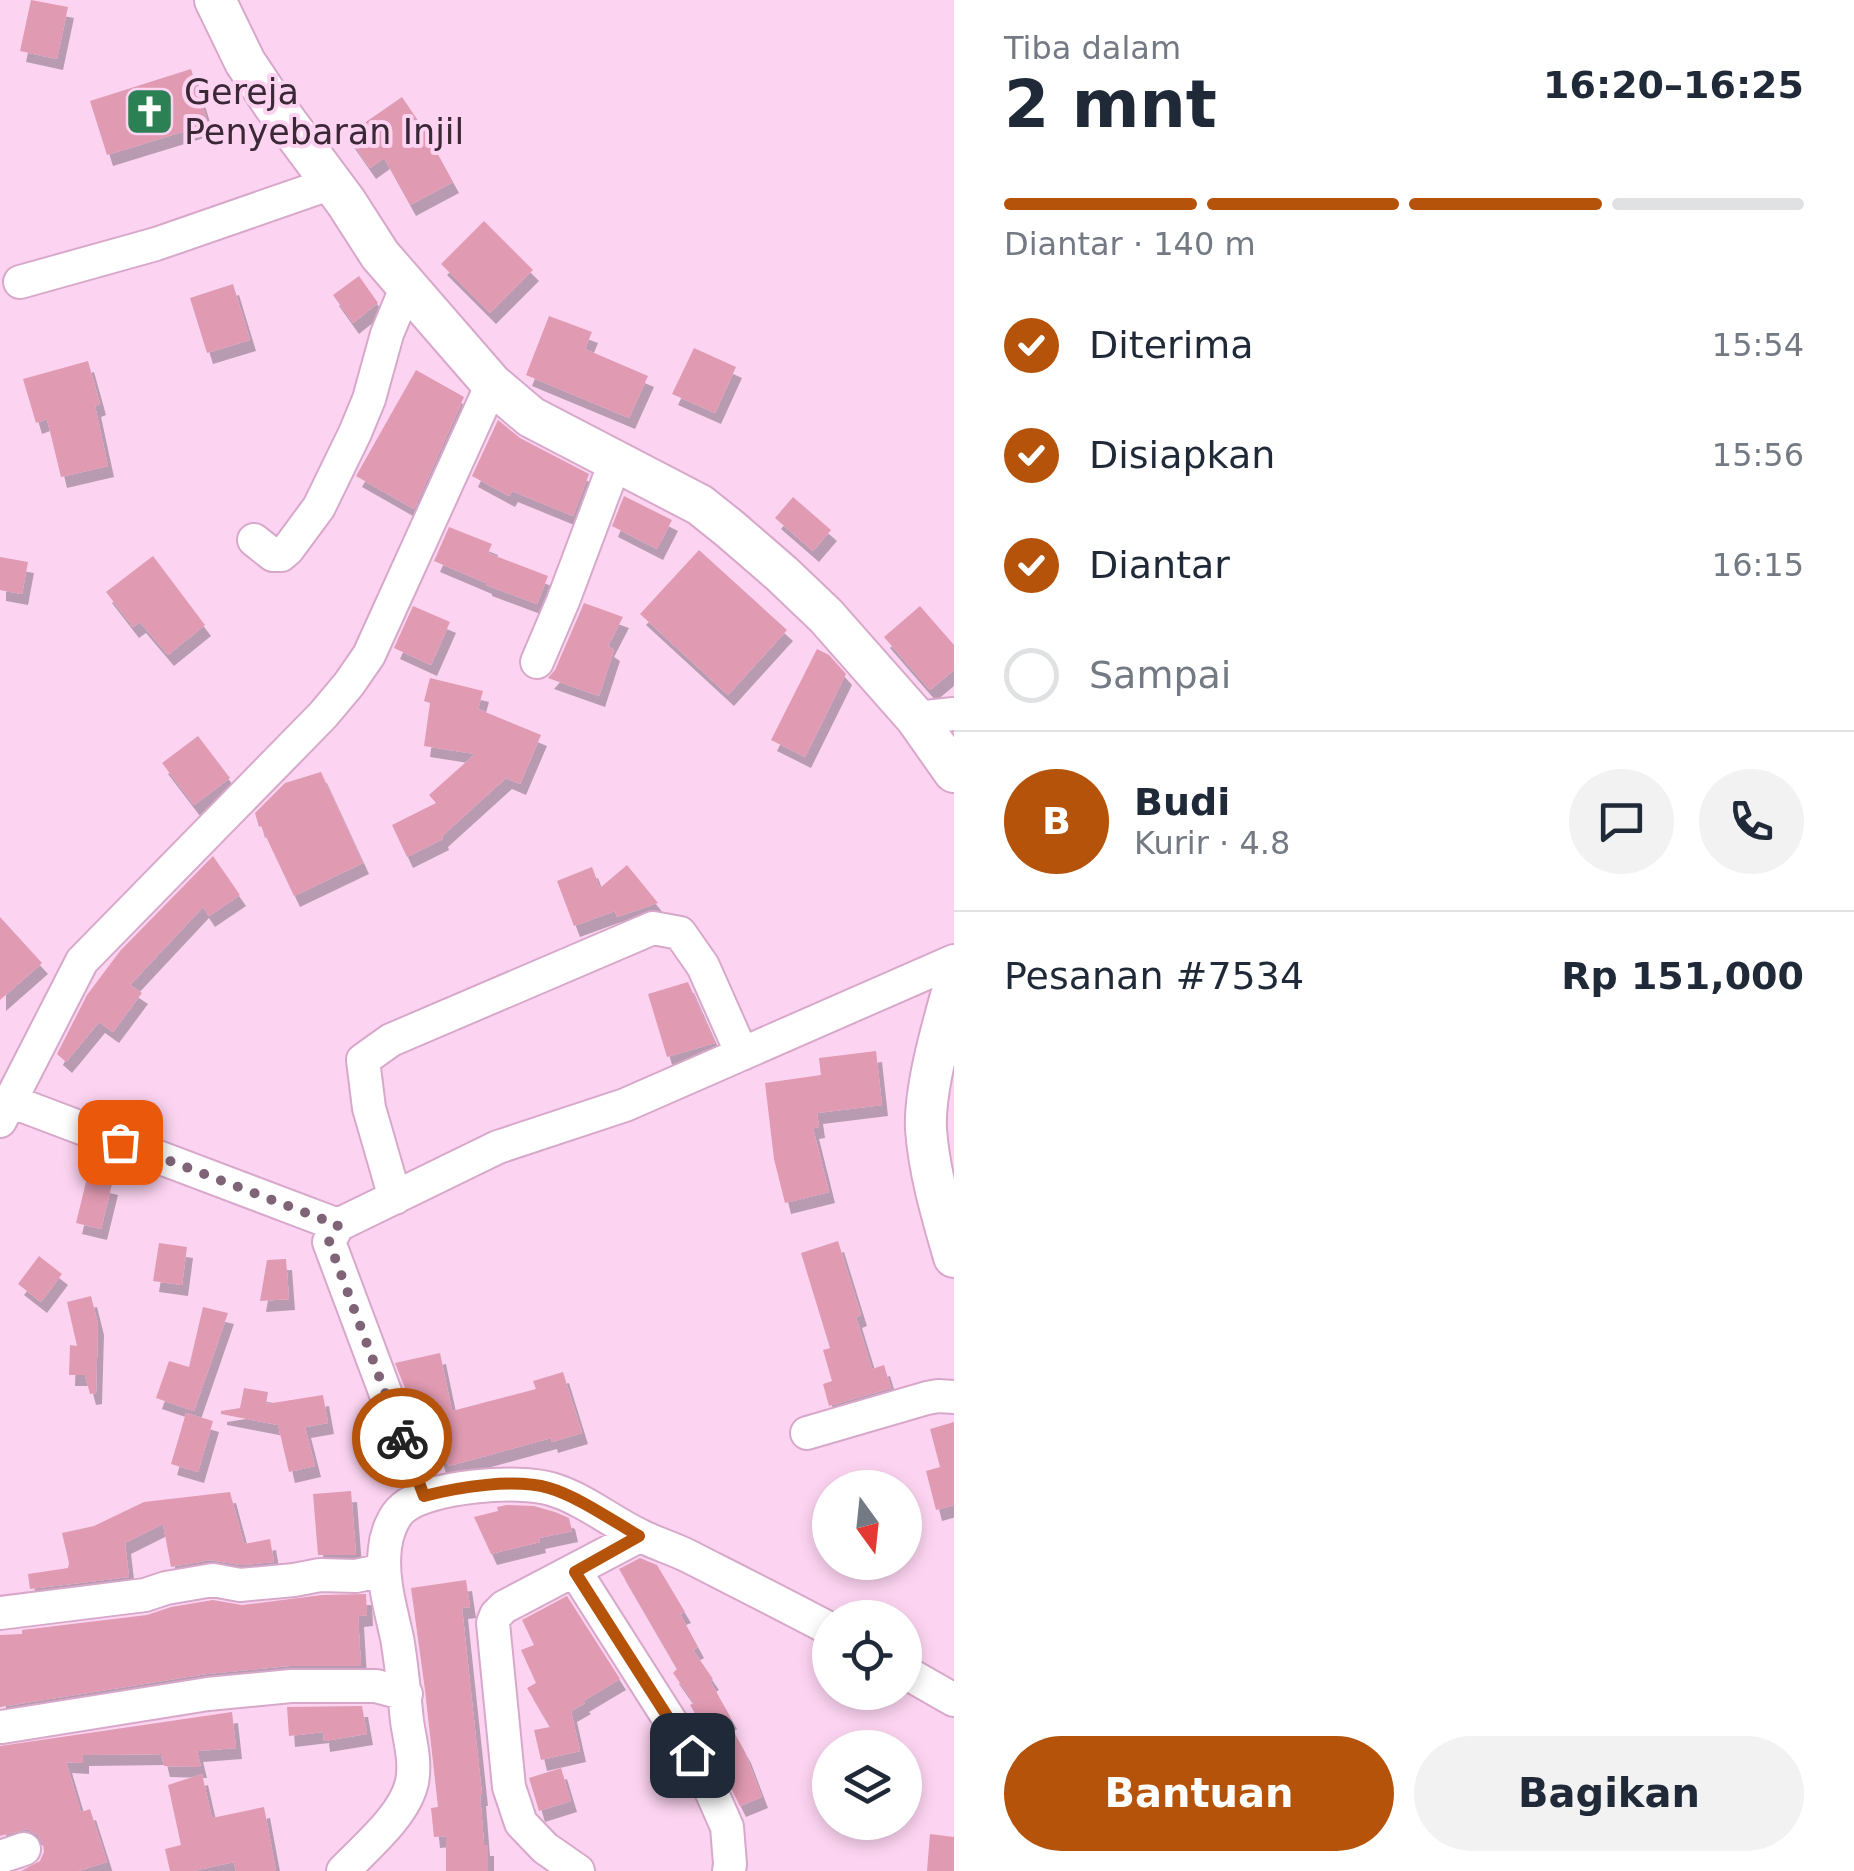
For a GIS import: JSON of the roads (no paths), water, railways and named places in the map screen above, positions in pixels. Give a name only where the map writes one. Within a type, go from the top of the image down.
[{"type":"street","points":[[215,0],[245,62],[380,255],[492,384],[531,417],[700,505],[730,529],[935,716],[954,772]]},
{"type":"street","points":[[20,282],[156,244],[332,184]]},
{"type":"street","points":[[254,540],[273,555],[281,555],[319,508],[369,399],[387,334],[406,288]]},
{"type":"street","points":[[338,1225],[5,1111],[82,960],[350,684],[369,655],[492,384]]},
{"type":"street","points":[[537,662],[616,460]]},
{"type":"street","points":[[395,1198],[369,1108],[363,1060],[391,1040],[653,928],[680,933],[703,966],[742,1054]]},
{"type":"street","points":[[424,1496],[329,1242],[338,1225],[498,1147],[626,1105],[954,962]]},
{"type":"street","points":[[954,985],[928,1094],[926,1125],[930,1163],[954,1256]]},
{"type":"street","points":[[807,1433],[927,1398],[954,1396]]},
{"type":"street","points":[[343,1871],[389,1822],[412,1780],[413,1752],[384,1570],[385,1546],[401,1510],[424,1496],[498,1485],[538,1486],[564,1493],[639,1536],[684,1554],[812,1620]]},
{"type":"street","points":[[578,1871],[545,1848],[521,1823],[509,1787],[493,1623],[504,1607],[639,1536]]},
{"type":"street","points":[[0,1613],[146,1595],[212,1580],[240,1585],[320,1575],[356,1576],[384,1570]]},
{"type":"street","points":[[575,1572],[692,1755],[712,1793],[726,1826],[729,1871]]},
{"type":"street","points":[[922,1682],[954,1700]]},
{"type":"street","points":[[2,1727],[208,1694],[291,1686],[376,1686],[406,1694]]},
{"type":"place","name":"Gereja Penyebaran Injil","points":[[149,112]]}]
